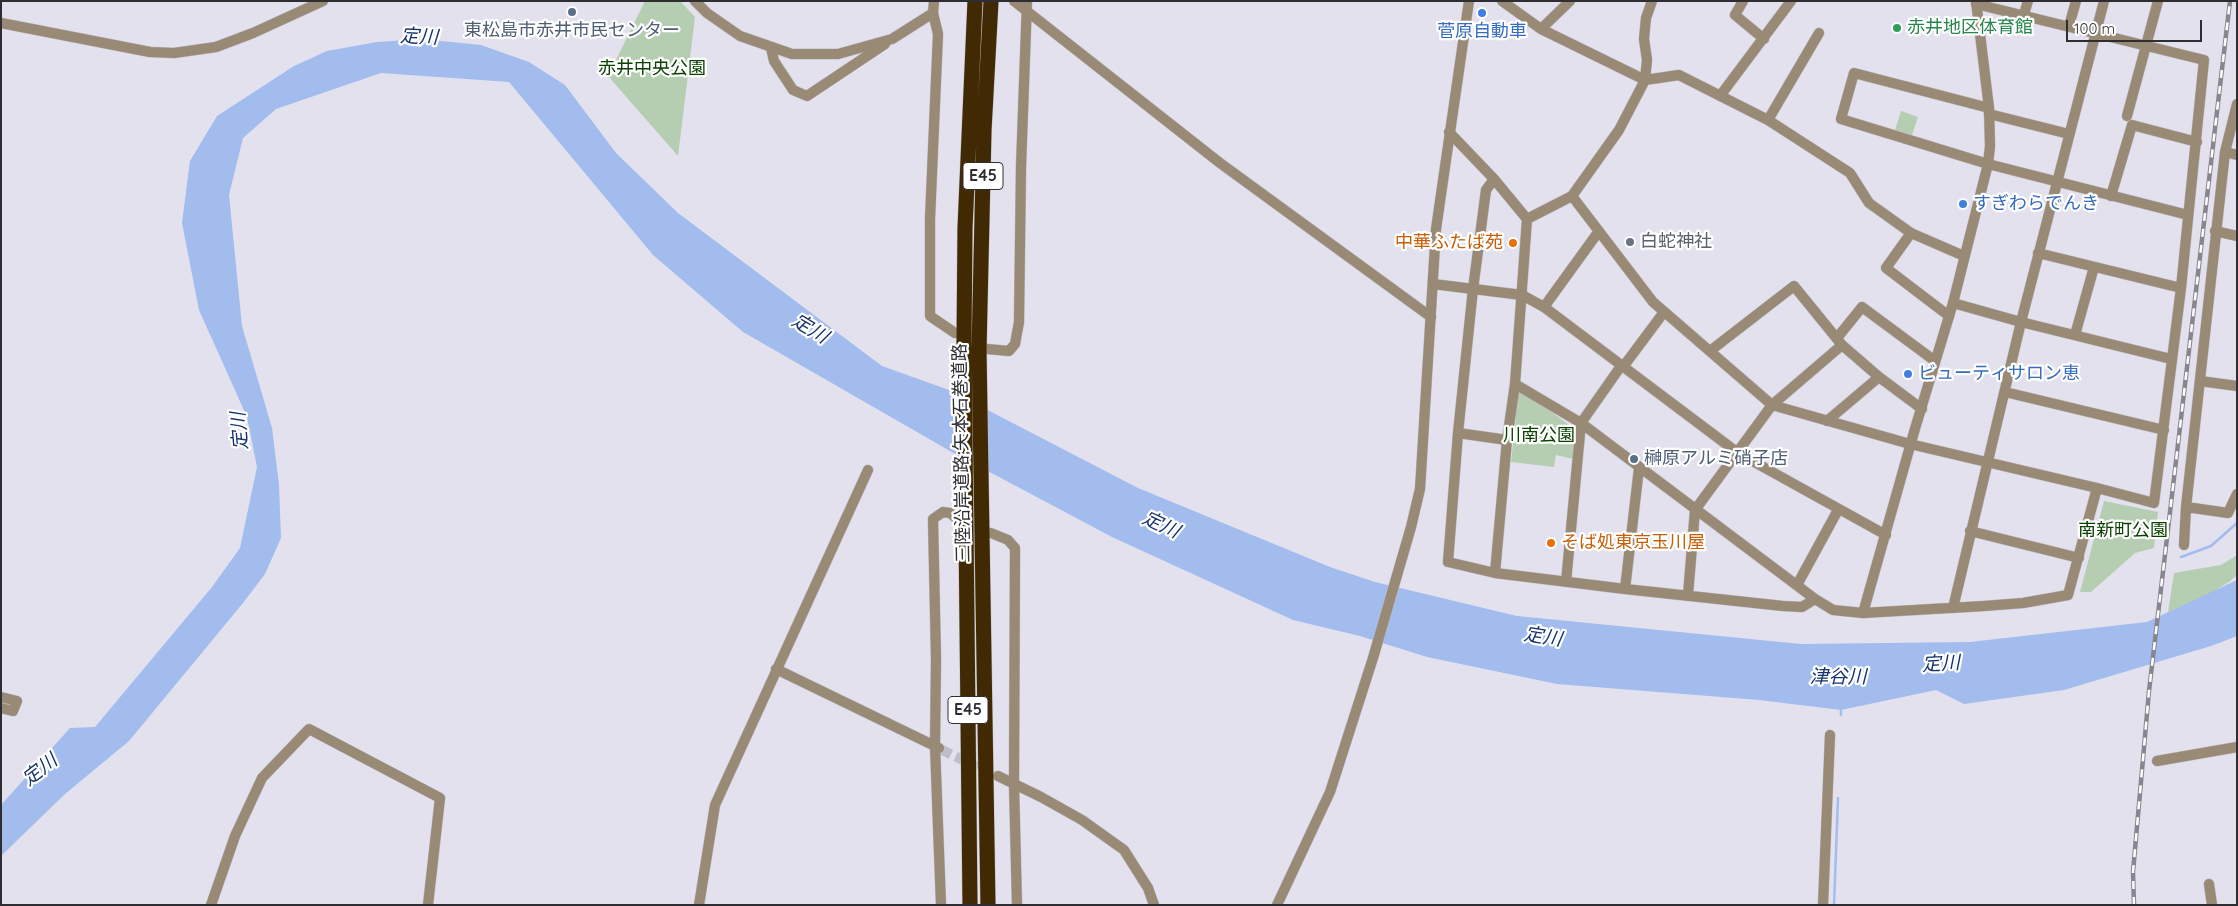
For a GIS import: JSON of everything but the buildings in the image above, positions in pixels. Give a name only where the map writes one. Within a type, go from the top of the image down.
[{"type":"highway","name":"三陸沿岸道路;矢本石巻道路","points":[[970,905],[960,516],[959,338],[966,218],[974,1]]},
{"type":"highway","name":"三陸沿岸道路;矢本石巻道路","points":[[988,905],[983,350],[984,130],[991,1]]},
{"type":"street","points":[[1,23],[150,52],[174,53],[216,47],[253,33],[323,1]]},
{"type":"street","points":[[695,1],[707,13],[740,36],[792,54],[838,54],[892,39]]},
{"type":"street","points":[[934,1],[933,13],[938,34],[930,218],[930,316],[959,338]]},
{"type":"street","points":[[1014,1],[1026,6],[1220,163],[1431,317]]},
{"type":"street","points":[[1277,905],[1330,792],[1373,658],[1411,527],[1420,489],[1436,229],[1469,1]]},
{"type":"street","points":[[1502,1],[1540,29],[1644,80],[1679,76],[1768,120],[1850,173],[1869,203],[1912,233],[1964,256]]},
{"type":"street","points":[[1540,29],[1570,1]]},
{"type":"street","points":[[1527,219],[1572,196],[1619,130],[1644,80],[1648,60],[1644,32],[1646,18],[1652,1]]},
{"type":"street","points":[[1743,1],[1735,16],[1764,39]]},
{"type":"street","points":[[1720,96],[1791,1]]},
{"type":"street","points":[[2024,14],[2028,1]]},
{"type":"street","points":[[2069,26],[2076,1]]},
{"type":"street","points":[[1953,608],[2038,253],[2104,1]]},
{"type":"street","points":[[2126,116],[2158,1]]},
{"type":"street","points":[[1572,196],[1653,302],[1772,405],[1910,444],[1987,461],[2154,503],[2181,288],[2204,60],[1976,2],[1989,111],[1990,146],[1988,164],[1949,316],[1910,444],[1863,613]]},
{"type":"street","points":[[983,350],[1009,351],[1015,344],[1020,322],[1026,6]]},
{"type":"street","points":[[771,48],[774,61],[793,90],[807,96],[933,13]]},
{"type":"street","points":[[1768,120],[1819,33]]},
{"type":"street","points":[[2069,134],[1854,72],[1841,119],[1988,164],[2188,215]]},
{"type":"street","points":[[2184,546],[2186,507],[2215,232],[2225,152],[2234,124],[2237,104]]},
{"type":"street","points":[[2111,196],[2132,125],[2197,142]]},
{"type":"street","points":[[1449,132],[1494,179],[1527,219],[1515,384],[1507,440],[1495,573]]},
{"type":"street","points":[[2225,152],[2237,155]]},
{"type":"street","points":[[1494,179],[1486,190],[1473,289],[1458,433],[1448,562],[1495,573],[1802,608],[1815,599]]},
{"type":"street","points":[[1544,307],[1599,231]]},
{"type":"street","points":[[2215,232],[2237,236]]},
{"type":"street","points":[[1912,233],[1886,268],[1949,316]]},
{"type":"street","points":[[2038,253],[2181,288]]},
{"type":"street","points":[[2075,335],[2094,267]]},
{"type":"street","points":[[1433,284],[1522,295],[1544,307],[1738,453],[1886,535]]},
{"type":"street","points":[[1710,351],[1794,286],[1840,342],[1879,377],[1922,409]]},
{"type":"street","points":[[1952,303],[2171,359]]},
{"type":"street","points":[[1688,595],[1695,510],[1772,405],[1840,342],[1862,307],[1935,361]]},
{"type":"street","points":[[1566,582],[1581,423],[1664,312]]},
{"type":"street","points":[[1826,421],[1879,377]]},
{"type":"street","points":[[2200,381],[2237,386]]},
{"type":"street","points":[[1515,384],[1581,423],[1695,510],[1815,599],[1833,610],[1863,613],[1953,608],[2023,603],[2068,595],[2097,488]]},
{"type":"street","points":[[2005,392],[2164,430]]},
{"type":"street","points":[[1458,433],[1507,440]]},
{"type":"street","points":[[1625,589],[1639,468]]},
{"type":"street","points":[[700,905],[715,805],[868,470]]},
{"type":"street","points":[[2186,507],[2228,513],[2237,494]]},
{"type":"street","points":[[1797,585],[1838,510]]},
{"type":"street","points":[[941,905],[934,518],[943,512],[960,516]]},
{"type":"street","points":[[986,528],[1008,540],[1015,548],[1014,784],[1017,905]]},
{"type":"street","points":[[1970,531],[2079,558]]},
{"type":"street","points":[[776,669],[938,748]]},
{"type":"street","points":[[1,697],[17,700],[12,711],[1,708]]},
{"type":"street","points":[[211,905],[235,836],[262,778],[309,729],[440,798],[428,905]]},
{"type":"street","points":[[1824,905],[1830,735]]},
{"type":"street","points":[[2157,761],[2237,747]]},
{"type":"street","points":[[998,776],[1082,820],[1124,850],[1148,888],[1154,905]]},
{"type":"street","points":[[2209,884],[2212,905]]},
{"type":"green space","name":"赤井中央公園","points":[[645,1],[680,1],[695,17],[678,156],[608,76]]},
{"type":"green space","points":[[1901,111],[1918,117],[1912,135],[1895,130]]},
{"type":"green space","name":"川南公園","points":[[1519,388],[1576,430],[1573,459],[1556,455],[1554,467],[1511,462]]},
{"type":"green space","name":"南新町公園","points":[[2104,501],[2158,512],[2154,548],[2135,553],[2091,592],[2080,592]]},
{"type":"green space","points":[[2237,555],[2237,575],[2229,582],[2207,595],[2168,612],[2174,573],[2221,565]]},
{"type":"water","points":[[421,39],[481,45],[529,62],[565,85],[616,153],[678,213],[882,366],[949,390],[1138,488],[1330,567],[1375,582],[1517,616],[1801,644],[1970,642],[2147,622],[2237,580],[2237,636],[2211,646],[2064,690],[1964,704],[1936,690],[1841,710],[1759,700],[1557,684],[1427,657],[1360,636],[1293,620],[1112,537],[950,451],[743,332],[653,255],[509,82],[381,73],[276,109],[243,138],[229,195],[242,326],[272,428],[279,485],[281,538],[265,574],[129,741],[65,794],[1,856],[1,805],[70,728],[95,727],[212,587],[240,548],[257,467],[247,417],[199,310],[182,223],[190,161],[217,116],[294,66],[327,51],[377,42]]},
{"type":"waterway","points":[[2181,557],[2211,546],[2237,523]]},
{"type":"waterway","points":[[1841,710],[1841,715]]},
{"type":"waterway","points":[[1834,905],[1838,798]]},
{"type":"tunnel","points":[[942,750],[990,773]]},
{"type":"railway","points":[[2134,905],[2133,872],[2149,691],[2230,1]]},
{"type":"place","name":"東松島市赤井市民センター","points":[[572,12]]},
{"type":"place","name":"菅原自動車","points":[[1482,13]]},
{"type":"place","name":"赤井地区体育館","points":[[1897,28]]},
{"type":"place","name":"すぎわらでんき","points":[[1963,204]]},
{"type":"place","name":"白蛇神社","points":[[1630,242]]},
{"type":"place","name":"中華ふたば苑","points":[[1513,243]]},
{"type":"place","name":"ビューティサロン恵","points":[[1908,374]]},
{"type":"place","name":"榊原アルミ硝子店","points":[[1634,459]]},
{"type":"place","name":"そば処東京玉川屋","points":[[1551,543]]},
{"type":"water label","name":"定川","points":[[419,37]]},
{"type":"water label","name":"定川","points":[[810,329]]},
{"type":"water label","name":"定川","points":[[240,431]]},
{"type":"water label","name":"定川","points":[[1161,525]]},
{"type":"water label","name":"定川","points":[[1543,637]]},
{"type":"water label","name":"定川","points":[[1941,664]]},
{"type":"water label","name":"津谷川","points":[[1838,677]]},
{"type":"water label","name":"定川","points":[[40,770]]}]
